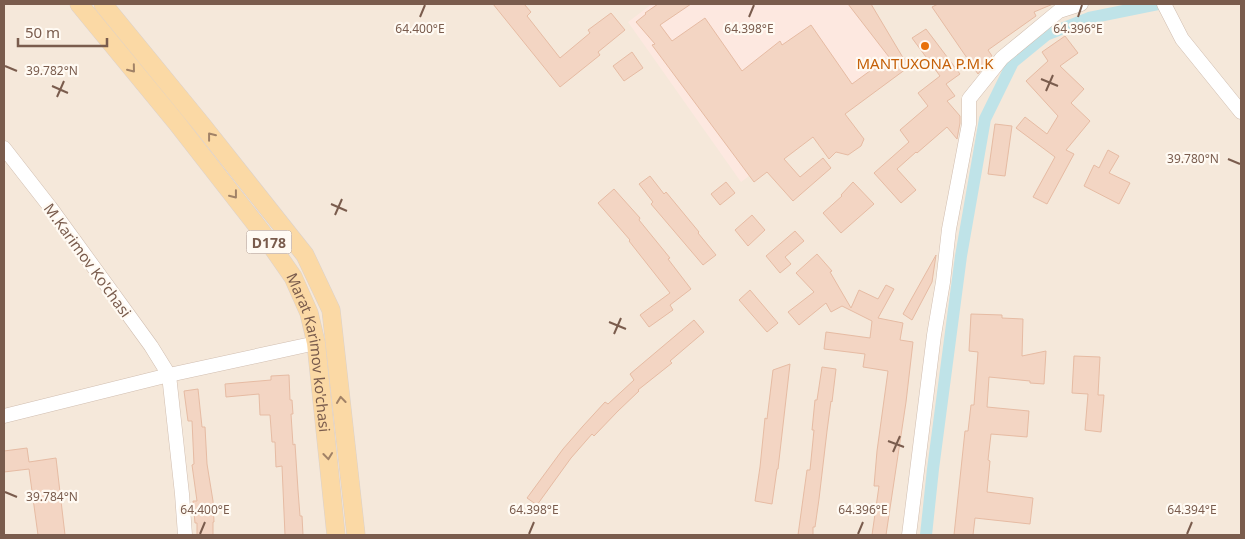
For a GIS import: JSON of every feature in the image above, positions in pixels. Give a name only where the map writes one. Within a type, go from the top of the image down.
[{"type":"main road","name":"Marat Karimov ko'chasi","points":[[79,4],[262,231],[293,278],[309,313],[316,343],[336,535]]},
{"type":"main road","name":"Marat Karimov ko'chasi","points":[[103,4],[305,255],[331,310],[356,535]]},
{"type":"street","points":[[909,535],[949,229],[969,124],[969,99],[1002,58],[1059,11],[1081,4]]},
{"type":"street","points":[[1164,4],[1182,39],[1241,112]]},
{"type":"street","name":"M.Karimov Ko'chasi","points":[[4,148],[50,207],[151,346],[169,375],[182,494],[184,535]]},
{"type":"street","points":[[4,416],[169,375],[316,343]]},
{"type":"shaded area","points":[[4,4],[1241,4],[1241,535],[4,535]]},
{"type":"shaded area","points":[[652,4],[861,4],[861,10],[899,65],[741,182],[628,22]]},
{"type":"building","points":[[493,4],[524,4],[531,12],[527,16],[560,58],[590,33],[588,30],[611,13],[625,30],[598,52],[600,55],[560,87]]},
{"type":"building","points":[[658,4],[691,4],[660,25],[672,41],[705,18],[742,71],[780,41],[782,45],[811,25],[852,84],[889,57],[848,4],[871,4],[910,66],[845,114],[864,139],[861,146],[848,155],[836,152],[829,159],[813,137],[784,159],[800,177],[823,158],[831,168],[793,201],[767,172],[754,182],[652,45],[655,44],[636,22]]},
{"type":"building","points":[[938,4],[1053,4],[1034,12],[1036,16],[988,50],[992,56],[978,74],[932,7]]},
{"type":"building","points":[[926,29],[960,74],[946,84],[955,96],[947,101],[960,116],[960,123],[957,139],[947,127],[897,169],[916,190],[901,203],[874,173],[909,142],[900,130],[928,106],[918,93],[940,76],[912,38]]},
{"type":"building","points":[[1065,36],[1078,53],[1060,66],[1084,89],[1071,103],[1090,121],[1066,150],[1074,154],[1047,204],[1033,197],[1055,157],[1016,128],[1025,117],[1047,134],[1058,116],[1026,81],[1048,61],[1042,52]]},
{"type":"building","points":[[632,52],[643,68],[624,81],[613,66]]},
{"type":"building","points":[[995,124],[1012,126],[1005,176],[988,174]]},
{"type":"building","points":[[1108,150],[1119,156],[1109,173],[1130,183],[1119,204],[1084,186],[1094,165],[1099,168]]},
{"type":"building","points":[[650,176],[664,194],[666,192],[716,255],[703,265],[651,204],[653,202],[639,184]]},
{"type":"building","points":[[726,182],[735,193],[720,205],[711,194]]},
{"type":"building","points":[[853,182],[874,204],[841,233],[823,213],[842,196]]},
{"type":"building","points":[[614,189],[640,218],[639,220],[670,258],[668,259],[691,289],[670,305],[673,310],[649,327],[640,315],[670,293],[630,240],[598,203]]},
{"type":"building","points":[[752,215],[765,230],[748,246],[735,230]]},
{"type":"building","points":[[795,231],[804,241],[785,257],[791,264],[780,273],[766,256]]},
{"type":"building","points":[[817,254],[832,271],[830,272],[851,308],[859,290],[878,299],[886,285],[894,289],[878,318],[903,323],[900,340],[913,342],[886,535],[872,535],[879,486],[874,486],[877,451],[888,371],[863,367],[865,354],[824,349],[826,332],[870,338],[872,321],[842,306],[831,312],[826,303],[799,325],[788,312],[814,292],[796,273]]},
{"type":"building","points":[[936,255],[932,282],[912,320],[903,314]]},
{"type":"building","points":[[750,290],[778,323],[767,332],[739,300]]},
{"type":"building","points":[[971,314],[1002,315],[1002,318],[1023,319],[1022,356],[1046,351],[1044,384],[989,377],[987,407],[1029,411],[1027,437],[991,434],[987,492],[1033,498],[1030,524],[975,518],[973,535],[954,535],[965,431],[968,431],[971,405],[974,405],[978,352],[969,351]]},
{"type":"building","points":[[694,320],[704,332],[670,361],[672,363],[638,390],[594,436],[592,434],[571,458],[537,505],[527,498],[563,449],[583,426],[605,402],[608,404],[634,380],[630,374]]},
{"type":"building","points":[[1074,356],[1100,357],[1098,395],[1104,395],[1101,432],[1085,430],[1088,394],[1072,393]]},
{"type":"building","points":[[790,364],[772,504],[755,501],[773,370]]},
{"type":"building","points":[[822,367],[836,369],[815,527],[813,527],[813,535],[798,535],[807,470],[810,470],[815,400],[817,400]]},
{"type":"building","points":[[289,375],[290,400],[292,400],[293,414],[291,414],[293,445],[295,444],[303,535],[285,535],[282,466],[276,467],[275,442],[272,442],[270,415],[260,415],[259,394],[226,397],[225,384],[271,380],[271,376]]},
{"type":"building","points":[[198,389],[202,427],[205,427],[207,464],[213,501],[213,535],[197,535],[197,523],[195,523],[193,501],[197,501],[192,465],[194,464],[192,421],[188,421],[184,391]]},
{"type":"building","points":[[27,448],[29,462],[56,458],[65,535],[38,535],[29,469],[4,472],[4,451]]},
{"type":"waterway","points":[[926,535],[961,256],[985,119],[1013,62],[1046,35],[1089,18],[1158,4]]},
{"type":"place","name":"MANTUXONA P.M.K","points":[[925,46]]}]
